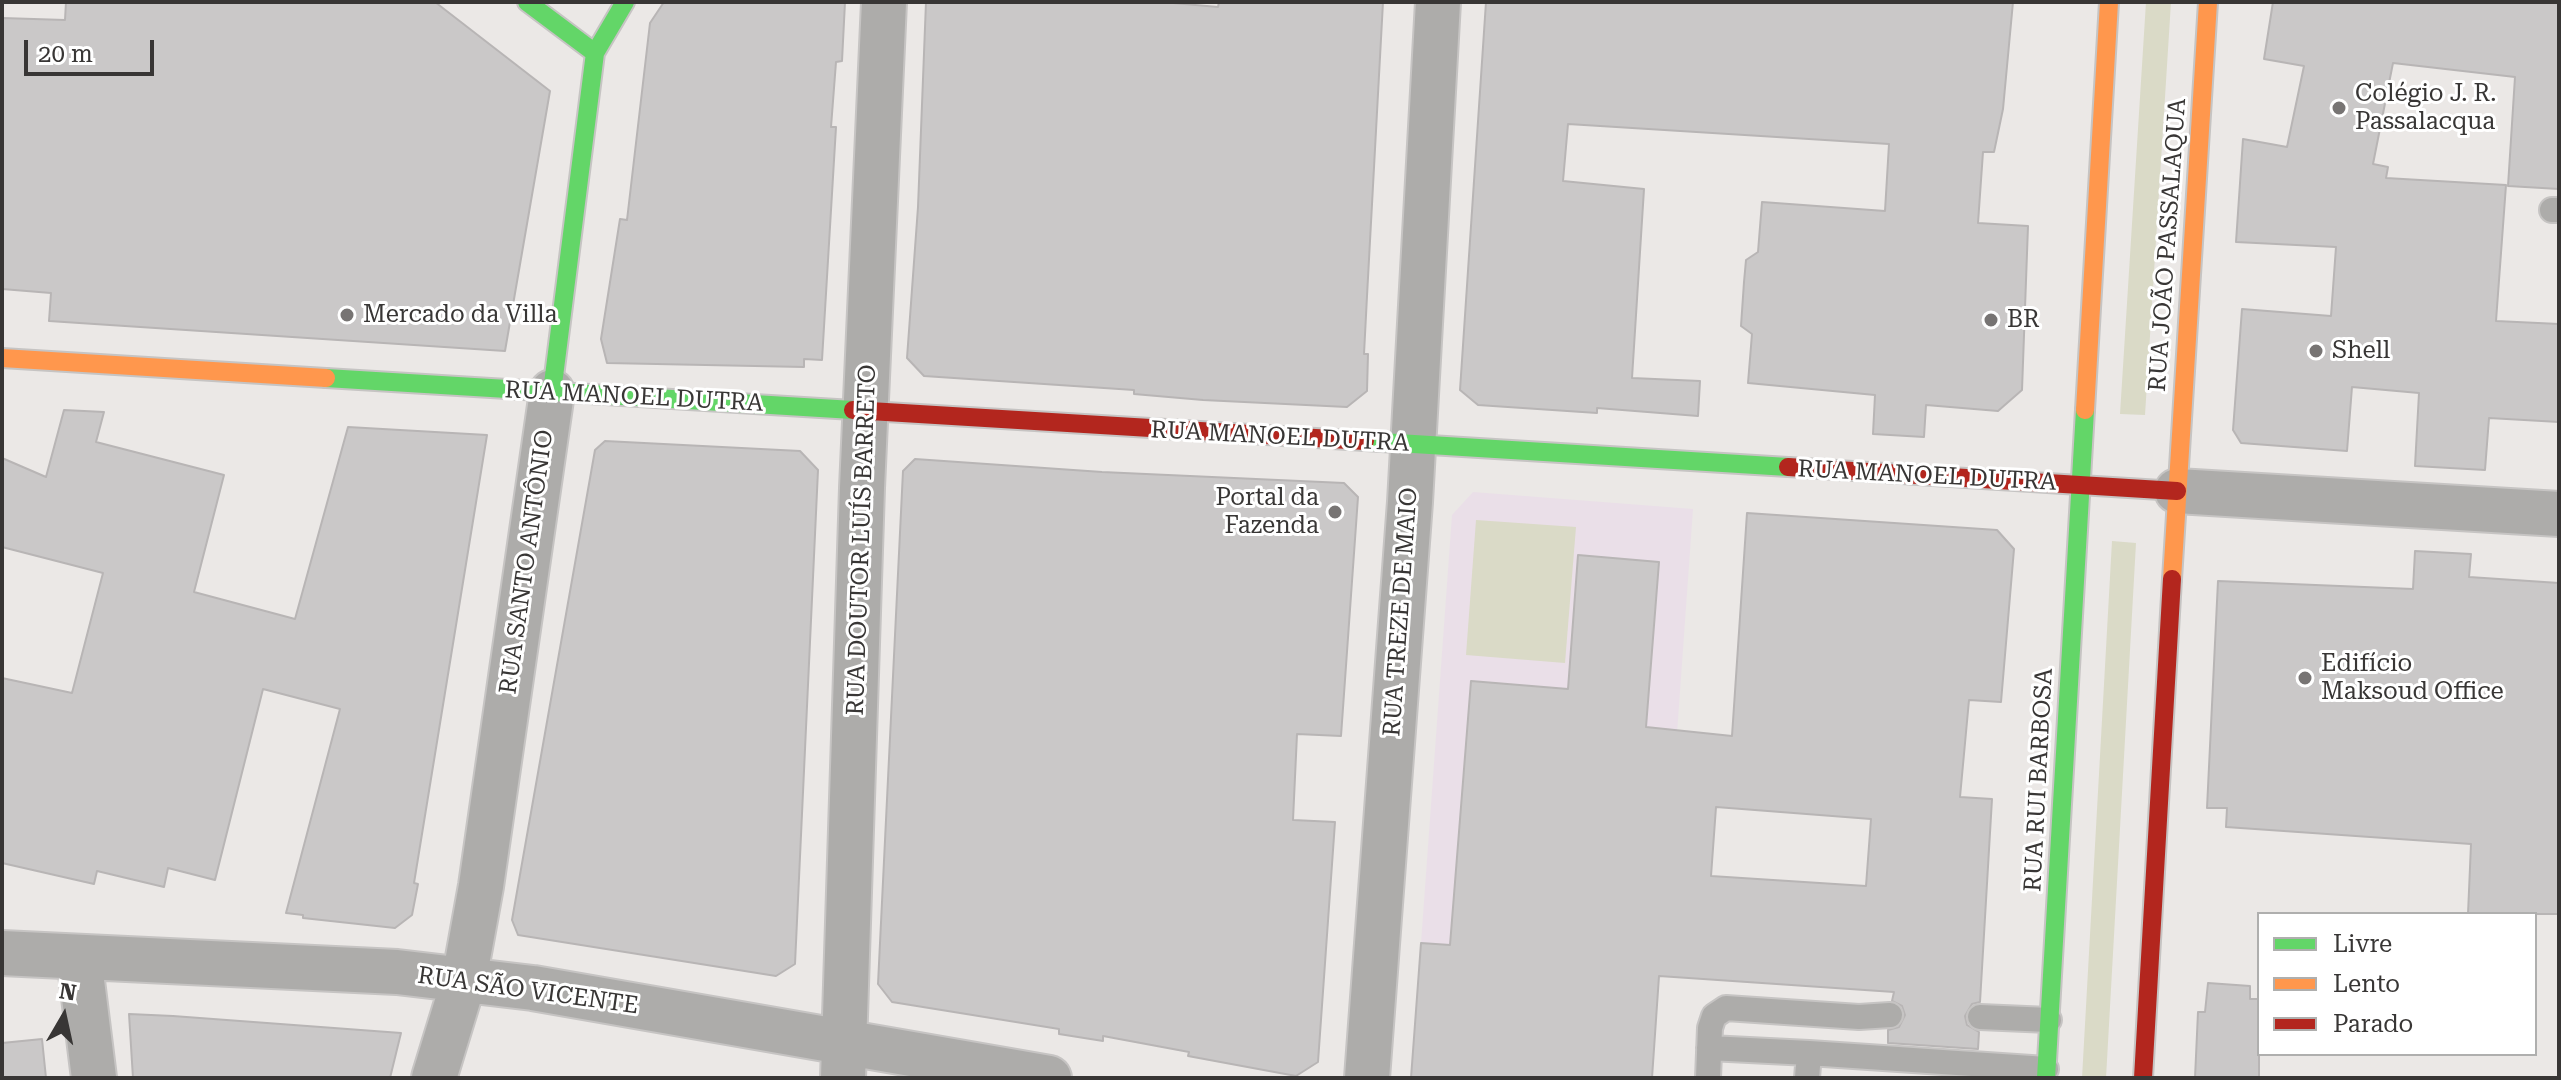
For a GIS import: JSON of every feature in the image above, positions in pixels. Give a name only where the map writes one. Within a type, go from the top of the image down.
[{"type":"street","points":[[527,2],[595,53]]},
{"type":"street","name":"RUA SANTO ANTÔNIO","points":[[434,1078],[464,980],[481,886],[552,392],[595,53],[625,2]]},
{"type":"street","name":"RUA DOUTOR LUÍS BARRETO","points":[[844,1060],[866,412],[884,2]]},
{"type":"street","name":"RUA TREZE DE MAIO","points":[[1367,1078],[1413,444],[1438,2]]},
{"type":"street","points":[[2080,485],[2109,2]]},
{"type":"street","name":"RUA JOÃO PASSALAQUA","points":[[2177,491],[2208,2]]},
{"type":"street","name":"RUA MANOEL DUTRA","points":[[2,358],[2559,514]]},
{"type":"street","name":"RUA RUI BARBOSA","points":[[2046,1074],[2080,485]]},
{"type":"street","points":[[2143,1078],[2177,491]]},
{"type":"street","name":"RUA SÃO VICENTE","points":[[2,953],[397,972],[533,988],[844,1060],[1049,1078]]},
{"type":"street","points":[[79,957],[94,1078]]},
{"type":"lane","points":[[1708,1078],[1710,1028],[1714,1016],[1726,1008],[1859,1017],[1890,1015]]},
{"type":"lane","points":[[1980,1017],[2049,1020]]},
{"type":"lane","points":[[1709,1048],[1809,1053],[2046,1074]]},
{"type":"lane","points":[[1807,1078],[1809,1053]]},
{"type":"shaded area","points":[[1473,492],[1693,509],[1661,958],[1421,943],[1452,515]]},
{"type":"green space","points":[[2146,2],[2171,2],[2145,415],[2120,414]]},
{"type":"green space","points":[[1476,520],[1576,527],[1565,663],[1466,655]]},
{"type":"green space","points":[[2112,541],[2136,543],[2106,1078],[2082,1078]]},
{"type":"building","points":[[66,2],[435,2],[550,91],[505,351],[49,321],[51,293],[2,289],[2,18],[65,20]]},
{"type":"building","points":[[664,2],[845,2],[842,61],[836,62],[831,127],[836,127],[822,360],[804,359],[804,367],[607,363],[601,339],[620,219],[627,220],[650,23]]},
{"type":"building","points":[[926,2],[1162,2],[1218,7],[1219,2],[1383,2],[1364,354],[1368,354],[1367,391],[1347,407],[1203,400],[1134,394],[1134,390],[924,376],[907,358],[918,207]]},
{"type":"building","points":[[1486,2],[2013,2],[2003,109],[1994,152],[1983,152],[1978,223],[2028,226],[2022,390],[1998,411],[1926,405],[1924,437],[1873,434],[1875,395],[1748,383],[1752,334],[1741,326],[1744,282],[1746,260],[1758,252],[1762,202],[1885,211],[1889,144],[1568,124],[1563,181],[1644,189],[1632,378],[1700,381],[1698,416],[1597,408],[1597,413],[1478,405],[1460,390]]},
{"type":"building","points":[[2273,2],[2559,2],[2559,189],[2508,186],[2515,77],[2393,63],[2373,164],[2388,167],[2386,178],[2506,185],[2496,321],[2559,324],[2559,422],[2489,418],[2485,470],[2415,466],[2419,393],[2352,387],[2347,451],[2241,443],[2233,430],[2242,309],[2331,316],[2336,247],[2236,242],[2243,139],[2287,147],[2304,66],[2264,59]]},
{"type":"building","points":[[64,410],[104,412],[96,442],[224,475],[194,592],[295,619],[348,427],[487,435],[414,883],[418,884],[412,915],[395,928],[303,918],[303,915],[286,913],[340,709],[263,689],[215,880],[168,868],[164,887],[97,871],[94,884],[2,863],[2,678],[72,693],[103,573],[2,547],[2,458],[46,477]]},
{"type":"building","points":[[605,441],[800,451],[818,470],[795,964],[776,976],[518,935],[512,920],[595,450]]},
{"type":"building","points":[[915,459],[1102,472],[1344,483],[1358,497],[1341,736],[1297,734],[1293,820],[1335,822],[1318,1062],[1296,1076],[1103,1036],[1103,1041],[1059,1034],[1059,1029],[892,1002],[878,984],[903,471]]},
{"type":"building","points":[[1747,513],[1997,530],[2014,549],[2001,702],[1969,700],[1960,797],[1992,799],[1980,1002],[1972,1004],[1965,1016],[1967,1025],[1979,1032],[1978,1049],[1888,1043],[1888,1030],[1899,1027],[1905,1015],[1902,1006],[1892,1001],[1894,992],[1659,976],[1652,1078],[1411,1078],[1421,943],[1450,945],[1471,681],[1568,689],[1578,555],[1659,562],[1646,727],[1732,736]],"holes":[[[1716,807],[1871,819],[1866,886],[1711,876]]]},
{"type":"building","points":[[2415,551],[2471,554],[2469,577],[2559,583],[2559,914],[2468,912],[2471,844],[2226,827],[2227,808],[2207,808],[2218,581],[2413,589]]},
{"type":"building","points":[[2208,983],[2250,986],[2250,999],[2257,999],[2259,1078],[2195,1078],[2198,1012],[2205,1012]]},
{"type":"building","points":[[129,1014],[401,1033],[390,1078],[133,1078]]},
{"type":"building","points":[[42,1039],[46,1078],[2,1078],[2,1043]]},
{"type":"traffic: fast","points":[[527,2],[595,53]]},
{"type":"traffic: fast","points":[[552,392],[595,53],[625,2]]},
{"type":"traffic: fast","points":[[326,378],[853,410]]},
{"type":"traffic: fast","points":[[2046,1078],[2085,410]]},
{"type":"traffic: fast","points":[[1365,441],[1788,467]]},
{"type":"traffic: slow","points":[[2085,410],[2109,2]]},
{"type":"traffic: slow","points":[[2172,579],[2208,2]]},
{"type":"traffic: slow","points":[[2,358],[326,378]]},
{"type":"traffic: jam","points":[[853,410],[1365,441]]},
{"type":"traffic: jam","points":[[1788,467],[2177,491]]},
{"type":"traffic: jam","points":[[2143,1078],[2172,579]]},
{"type":"place","name":"Colégio J. R. Passalacqua","points":[[2339,108]]},
{"type":"place","name":"Mercado da Villa","points":[[347,315]]},
{"type":"place","name":"BR","points":[[1991,320]]},
{"type":"place","name":"Shell","points":[[2316,351]]},
{"type":"place","name":"Portal da Fazenda","points":[[1335,512]]},
{"type":"place","name":"Edifício Maksoud Office","points":[[2305,678]]}]
